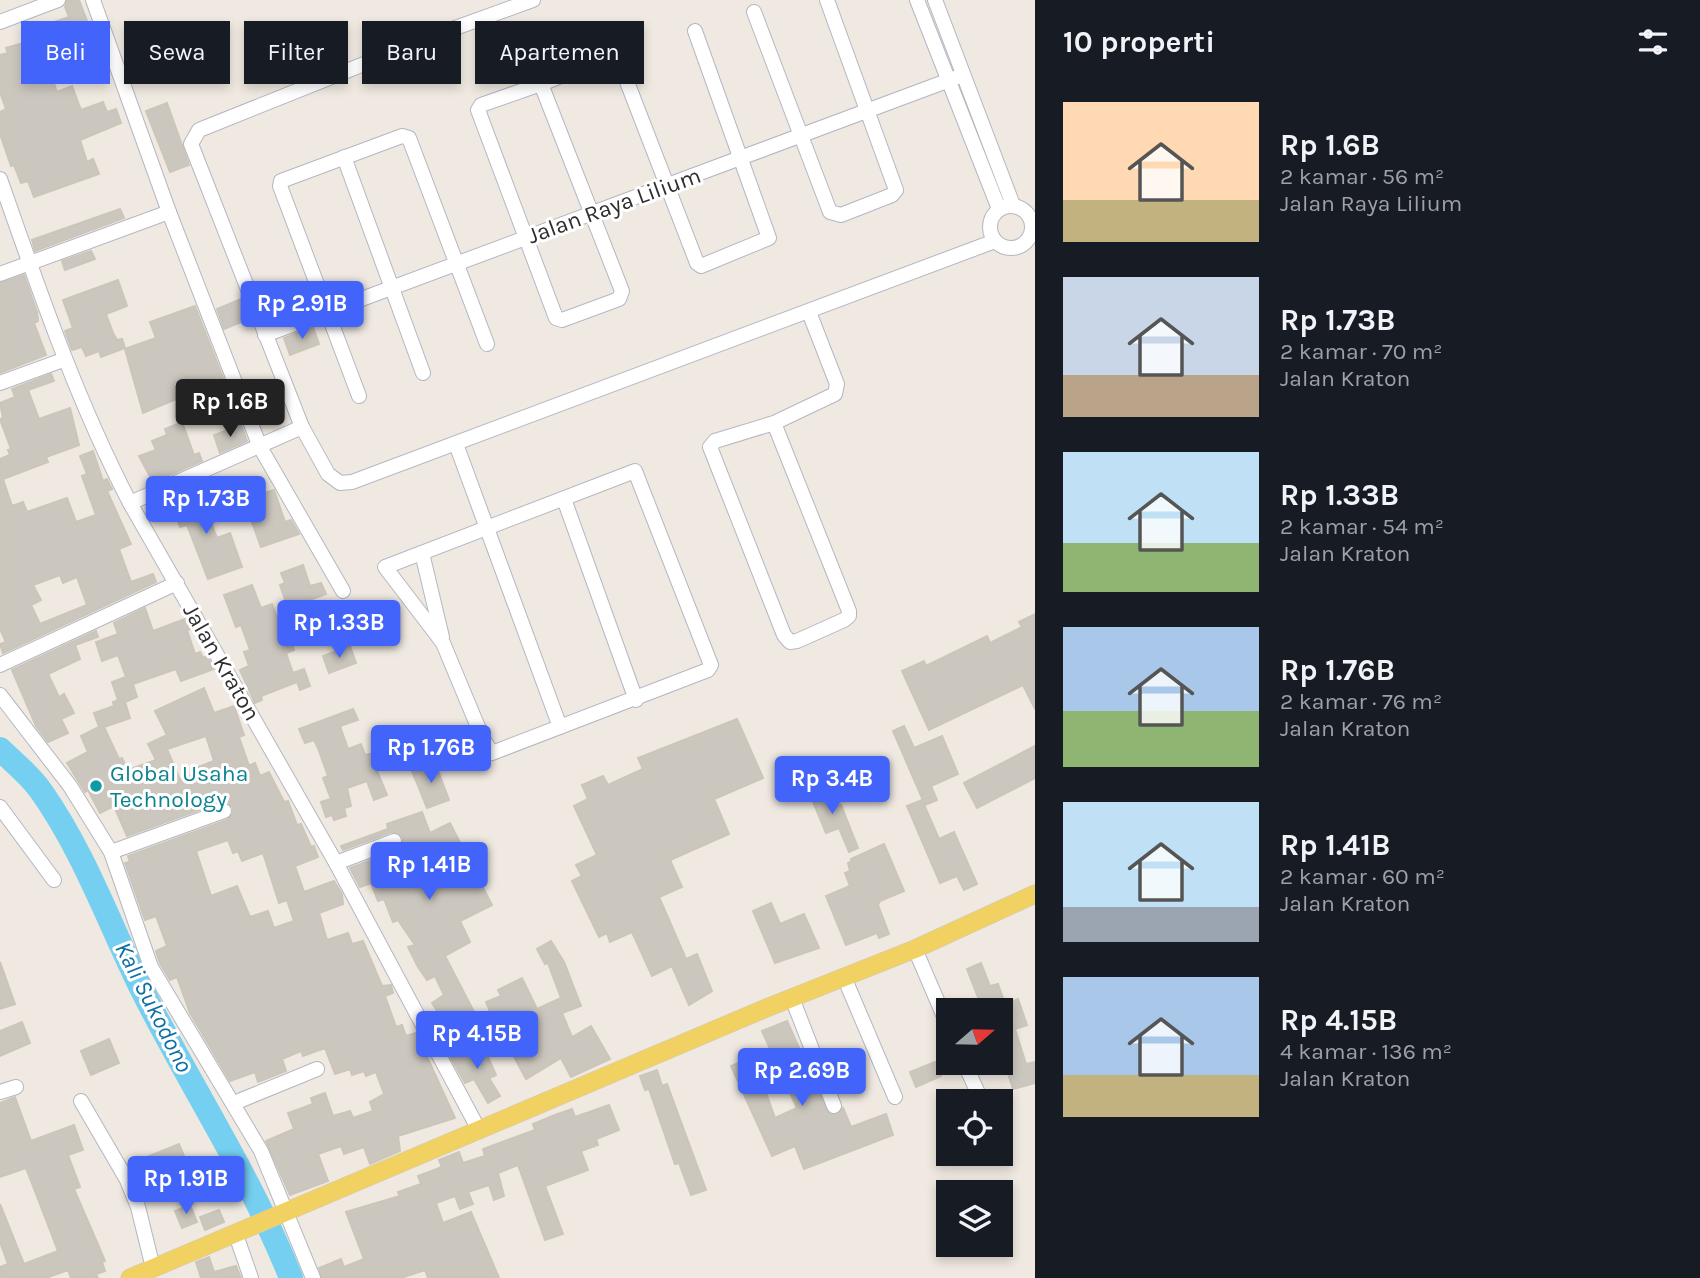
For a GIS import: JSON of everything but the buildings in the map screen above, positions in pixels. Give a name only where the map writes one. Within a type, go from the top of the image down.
[{"type":"main road","points":[[130,1278],[240,1234],[792,998],[915,949],[1035,894]]},
{"type":"street","points":[[0,22],[58,0]]},
{"type":"street","points":[[93,0],[169,212],[260,447],[343,591]]},
{"type":"street","points":[[533,0],[444,32],[199,130],[193,136],[191,144],[302,427],[328,474],[340,483],[352,482],[456,444],[995,241]]},
{"type":"street","points":[[754,12],[830,212],[841,215],[892,195],[896,190],[827,0]]},
{"type":"street","points":[[918,0],[948,81],[1023,213]]},
{"type":"street","points":[[936,0],[963,75],[1023,213],[1028,239],[1020,246],[1004,247],[995,241],[989,224],[1023,213]]},
{"type":"street","points":[[627,84],[698,265],[766,241],[769,235],[695,31]]},
{"type":"street","name":"Jalan Raya Lilium","points":[[265,335],[963,75]]},
{"type":"street","points":[[541,84],[622,295],[619,299],[562,320],[556,318],[478,110],[481,105],[541,84]]},
{"type":"street","points":[[359,396],[279,183],[402,136],[409,138],[487,344]]},
{"type":"street","points":[[344,157],[423,373]]},
{"type":"street","name":"Jalan Kraton","points":[[0,179],[6,214],[30,264],[63,360],[101,448],[336,863],[479,1130]]},
{"type":"street","points":[[0,274],[169,212]]},
{"type":"street","points":[[774,423],[849,611],[849,616],[844,620],[790,642],[784,635],[710,447],[715,441],[774,423],[835,394],[837,384],[809,312]]},
{"type":"street","points":[[0,383],[63,360]]},
{"type":"street","points":[[130,503],[302,427]]},
{"type":"street","points":[[456,444],[560,727]]},
{"type":"street","points":[[422,553],[443,643],[489,751],[500,753],[708,670],[711,665],[637,472],[632,471],[488,526],[385,568],[443,643]]},
{"type":"street","points":[[564,499],[636,700]]},
{"type":"street","points":[[0,665],[177,583]]},
{"type":"street","points":[[0,695],[70,786],[111,852],[150,967],[261,1151],[280,1217],[313,1278]]},
{"type":"street","points":[[0,807],[54,880]]},
{"type":"street","points":[[111,852],[224,811]]},
{"type":"street","points":[[336,863],[394,841]]},
{"type":"street","points":[[915,949],[936,998]]},
{"type":"street","points":[[844,977],[895,1097]]},
{"type":"street","points":[[792,998],[834,1106]]},
{"type":"street","points":[[234,1103],[317,1069]]},
{"type":"street","points":[[0,1092],[16,1087]]},
{"type":"street","points":[[82,1101],[127,1180],[138,1207],[153,1268]]},
{"type":"street","points":[[240,1234],[251,1278]]},
{"type":"waterway","name":"Kali Sukodono","points":[[0,749],[37,785],[70,838],[142,990],[258,1204],[291,1278]]},
{"type":"place","name":"Global Usaha Technology","points":[[96,786]]}]
